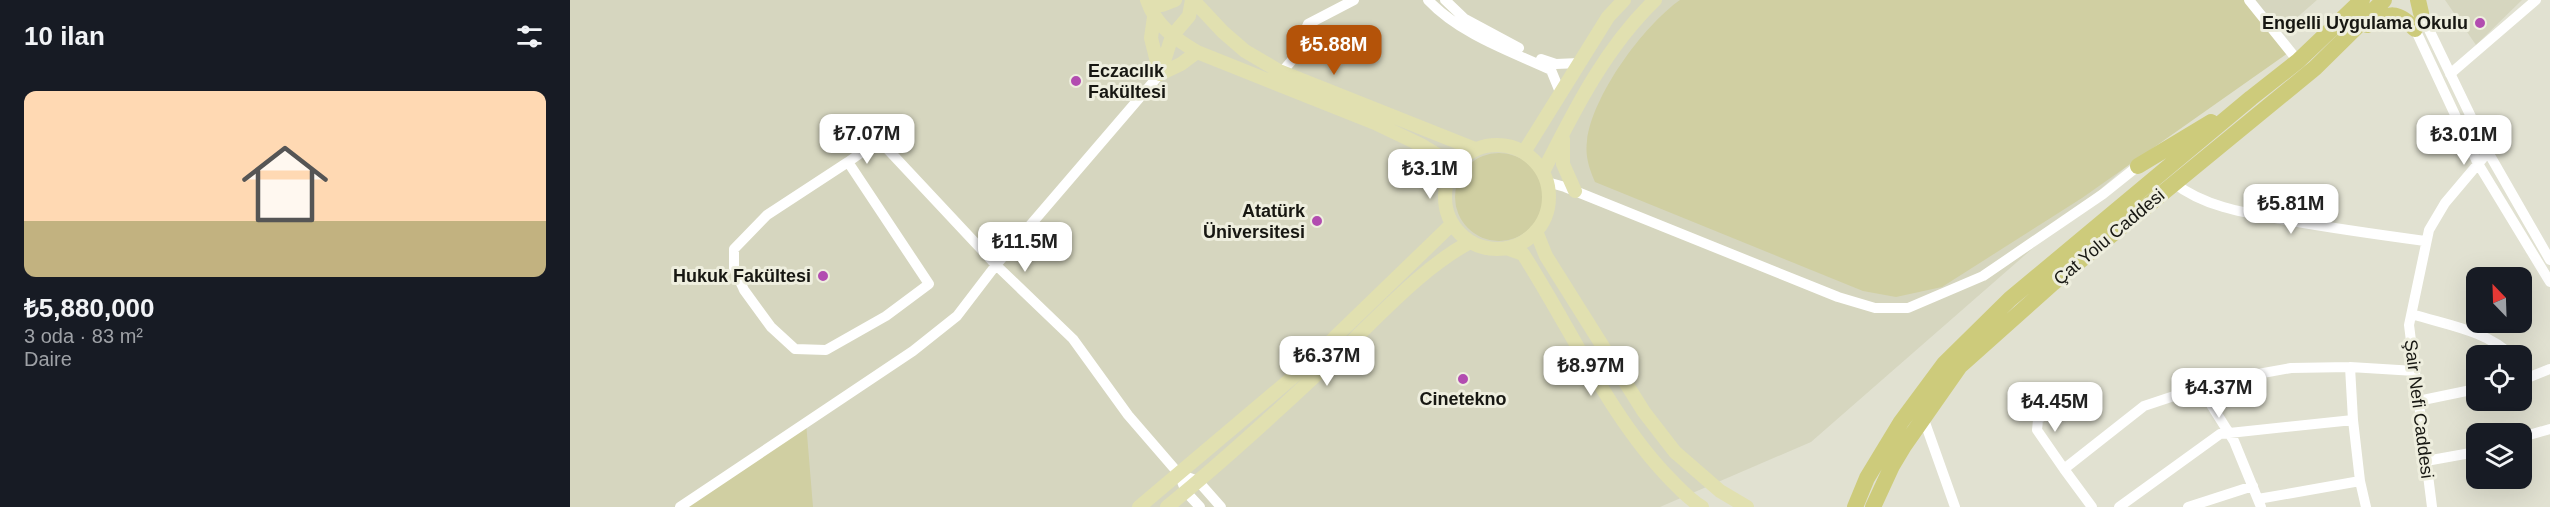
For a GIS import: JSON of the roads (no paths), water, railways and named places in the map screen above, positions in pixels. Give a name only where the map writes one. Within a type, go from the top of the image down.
[{"type":"highway","name":"Çat Yolu Caddesi","points":[[1856,507],[1867,478],[1901,422],[1944,364],[2010,299],[2298,61],[2362,0]]},
{"type":"highway","name":"Çat Yolu Caddesi","points":[[1873,507],[1892,466],[1923,417],[1960,366],[2053,283],[2315,68],[2384,0]]},
{"type":"highway","points":[[2402,0],[2418,14]]},
{"type":"highway","points":[[2349,34],[2383,16],[2418,14]]},
{"type":"highway","points":[[2138,166],[2251,98]]},
{"type":"main road","points":[[1148,0],[1162,5],[1175,0]]},
{"type":"main road","points":[[1148,0],[1154,17],[1172,36],[1197,52],[1375,123],[1444,159],[1451,171]]},
{"type":"main road","points":[[1160,74],[1172,36],[1189,16],[1192,0]]},
{"type":"main road","points":[[1192,0],[1245,51],[1282,72],[1475,149]]},
{"type":"main road","points":[[1524,152],[1608,17],[1624,0]]},
{"type":"main road","points":[[1545,177],[1563,135],[1599,68],[1635,19],[1655,0]]},
{"type":"main road","points":[[1154,17],[1151,38],[1160,74]]},
{"type":"main road","points":[[1160,74],[1181,64],[1197,52]]},
{"type":"main road","points":[[1563,135],[1563,164],[1575,191]]},
{"type":"main road","points":[[1491,145],[1508,146],[1524,152],[1535,160],[1545,177],[1549,206],[1536,231],[1518,244],[1494,249],[1470,242],[1452,224],[1446,207],[1445,190],[1451,171],[1460,159],[1475,149],[1491,145]]},
{"type":"main road","points":[[1139,507],[1299,372],[1452,224]]},
{"type":"main road","points":[[1536,231],[1546,256],[1644,412],[1675,452],[1720,491],[1747,507]]},
{"type":"main road","points":[[1167,507],[1285,405],[1411,286],[1452,252],[1470,242]]},
{"type":"main road","points":[[1506,248],[1523,254],[1622,419],[1653,461],[1692,502],[1702,507]]},
{"type":"street","points":[[1282,72],[1293,59],[1308,24],[1354,0]]},
{"type":"street","points":[[1428,0],[1448,17],[1483,38],[1551,70],[1560,92]]},
{"type":"street","points":[[1445,0],[1465,19],[1544,60],[1563,64],[1579,63]]},
{"type":"street","points":[[2249,0],[2298,61]]},
{"type":"street","points":[[2450,75],[2536,0]]},
{"type":"street","points":[[2418,14],[2488,152],[2550,260]]},
{"type":"street","points":[[2418,14],[2477,162],[2550,282]]},
{"type":"street","points":[[680,507],[913,351],[957,316],[996,265],[1160,74]]},
{"type":"street","points":[[848,162],[929,284],[886,316],[826,350],[795,348],[771,327],[744,290],[734,268],[734,249],[768,215],[879,140],[996,265],[1073,339],[1128,415],[1179,474],[1185,492],[1200,507]]},
{"type":"street","name":"Şair Nefi Caddesi","points":[[2432,507],[2409,337],[2412,314],[2425,241],[2436,216],[2477,162],[2488,152]]},
{"type":"street","points":[[1545,177],[1838,297],[1875,308],[1908,308],[1983,276],[2103,194],[2138,166]]},
{"type":"street","points":[[2174,183],[2202,200],[2255,214],[2425,241]]},
{"type":"street","points":[[2412,314],[2485,337],[2499,345]]},
{"type":"street","points":[[2064,469],[2144,406],[2242,375],[2291,368],[2415,371]]},
{"type":"street","points":[[2350,368],[2360,481],[2366,507]]},
{"type":"street","points":[[2532,375],[2550,369]]},
{"type":"street","points":[[2200,387],[2229,432],[2260,503],[2360,481]]},
{"type":"street","points":[[2418,401],[2466,390]]},
{"type":"street","points":[[2060,398],[2038,420],[2037,430],[2092,507]]},
{"type":"street","points":[[1923,417],[1955,507]]},
{"type":"street","points":[[2119,507],[2217,435],[2353,420]]},
{"type":"street","points":[[2532,434],[2550,429]]},
{"type":"street","points":[[2426,461],[2466,454]]},
{"type":"street","points":[[1179,474],[1198,481],[1221,507]]},
{"type":"street","points":[[2190,507],[2253,486]]},
{"type":"place","name":"Engelli Uygulama Okulu","points":[[2480,23]]},
{"type":"place","name":"Eczacılık Fakültesi","points":[[1076,81]]},
{"type":"place","name":"Atatürk Üniversitesi","points":[[1317,221]]},
{"type":"place","name":"Hukuk Fakültesi","points":[[823,276]]},
{"type":"place","name":"Cinetekno","points":[[1463,379]]}]
